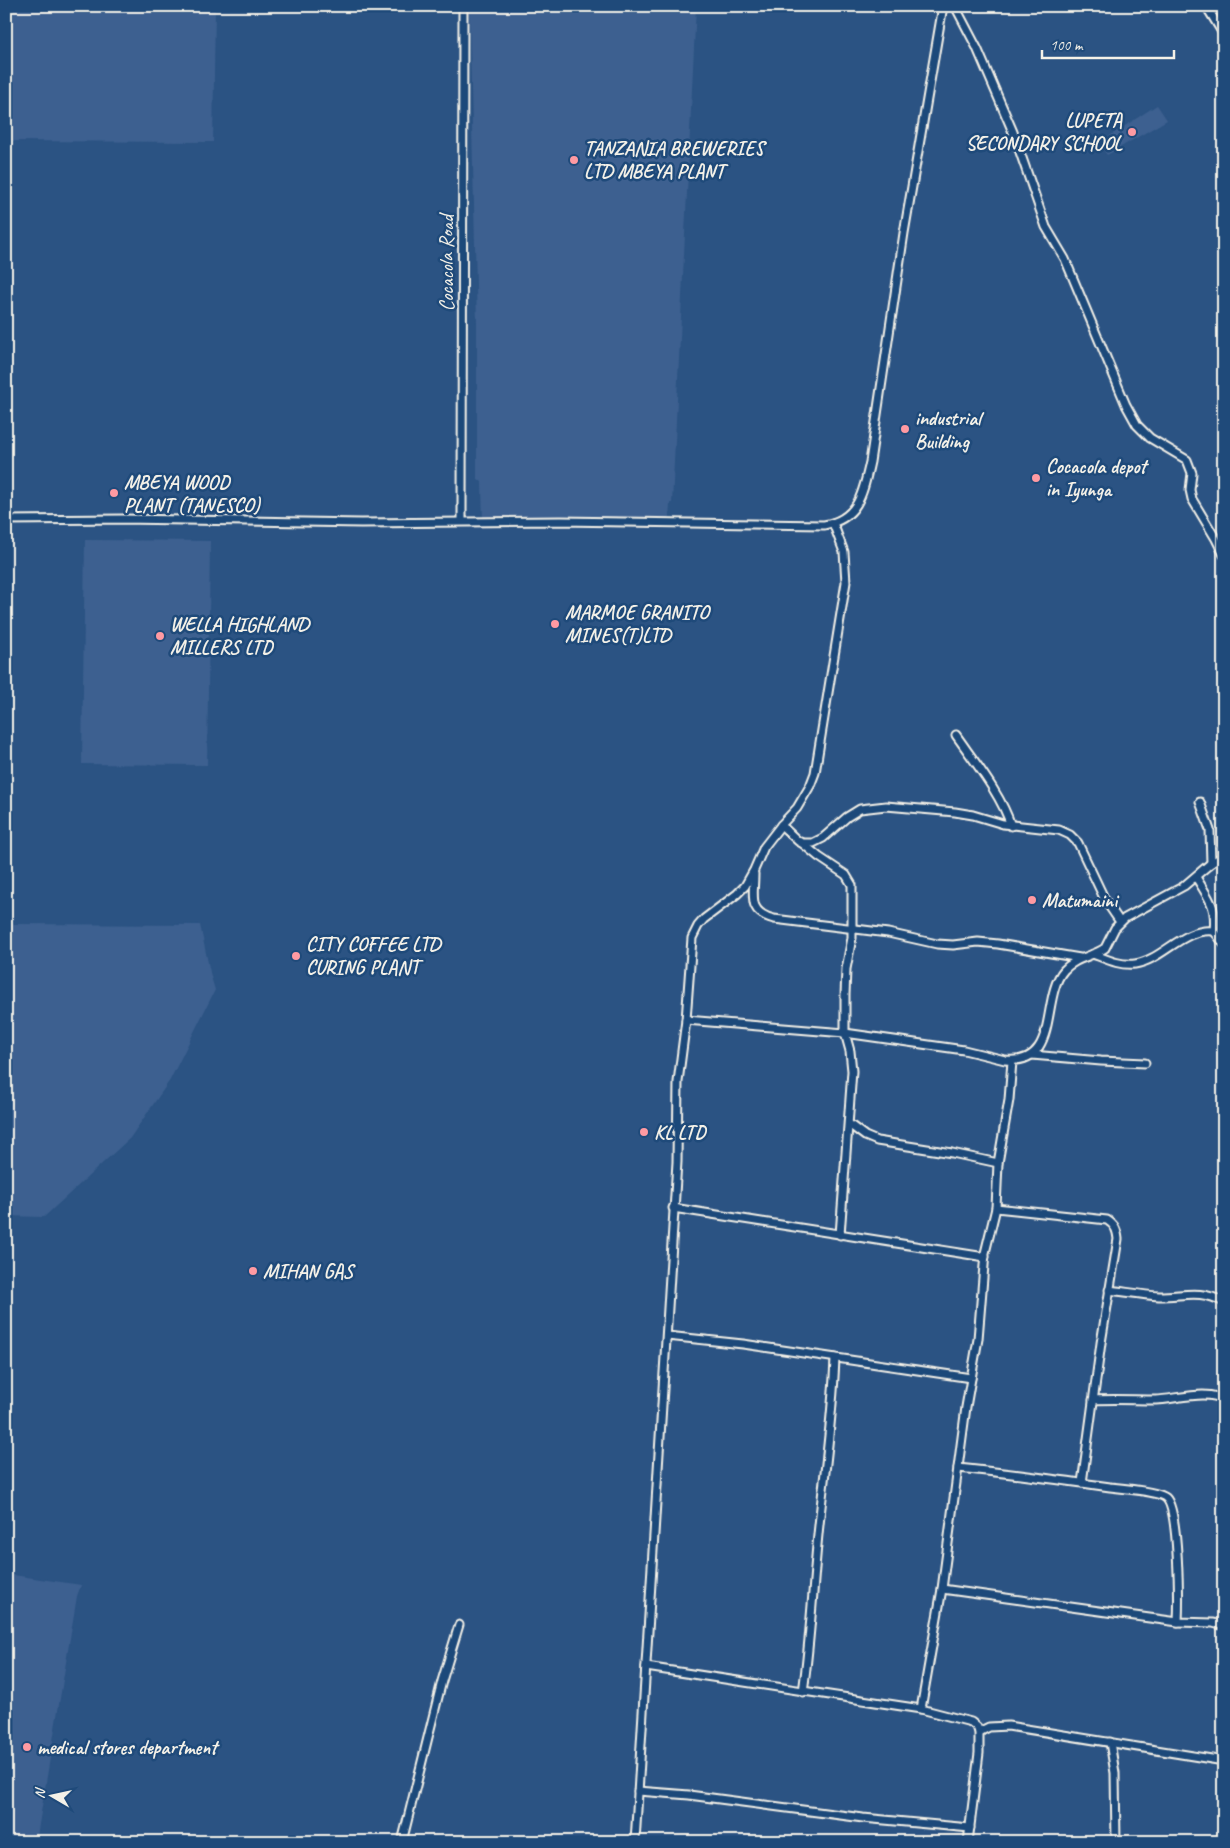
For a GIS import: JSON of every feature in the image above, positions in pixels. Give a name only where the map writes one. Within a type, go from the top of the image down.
[{"type":"street","name":"Cocacola Road","points":[[462,521],[463,6]]},
{"type":"street","points":[[6,520],[123,519],[361,523],[462,521],[824,525],[844,518],[854,509],[861,497],[866,481],[906,224],[943,6]]},
{"type":"street","points":[[955,6],[981,56],[1012,132],[1046,227],[1065,259],[1126,405],[1137,425],[1150,438],[1187,460],[1192,472],[1190,490],[1192,499],[1224,555]]},
{"type":"street","points":[[1206,6],[1224,35]]},
{"type":"street","points":[[635,1842],[657,1459],[667,1336],[677,1144],[678,1082],[686,1020],[690,945],[694,932],[704,919],[737,894],[750,879],[764,846],[805,797],[815,774],[830,671],[846,582],[844,552],[833,523]]},
{"type":"street","points":[[956,735],[991,787],[1006,812],[1011,826]]},
{"type":"street","points":[[1200,802],[1210,830],[1211,863]]},
{"type":"street","points":[[802,843],[818,842],[854,812],[875,806],[950,811],[973,815],[1011,826],[1059,830],[1074,838],[1105,900],[1120,922]]},
{"type":"street","points":[[781,824],[802,843],[850,878],[853,892],[852,929],[845,979],[845,1033],[852,1063],[840,1235]]},
{"type":"street","points":[[686,1020],[845,1033],[964,1050],[1012,1061],[1026,1058],[1037,1050],[1045,1035],[1056,984],[1064,970],[1080,958],[1105,948],[1120,922],[1135,912],[1172,894],[1196,877],[1211,863],[1224,856]]},
{"type":"street","points":[[754,870],[754,904],[760,914],[774,919],[888,933],[937,944],[952,945],[978,942],[1080,958]]},
{"type":"street","points":[[1196,877],[1214,908],[1214,932],[1224,944]]},
{"type":"street","points":[[1093,954],[1114,962],[1133,964],[1148,959],[1184,938],[1205,931],[1214,932]]},
{"type":"street","points":[[1032,1055],[1146,1063]]},
{"type":"street","points":[[921,1709],[942,1589],[970,1378],[981,1316],[985,1257],[996,1208],[998,1164],[1009,1100],[1012,1061]]},
{"type":"street","points":[[849,1124],[865,1136],[877,1141],[952,1153],[998,1164]]},
{"type":"street","points":[[673,1208],[985,1257]]},
{"type":"street","points":[[996,1208],[1107,1220],[1113,1224],[1117,1231],[1118,1239],[1082,1483]]},
{"type":"street","points":[[1109,1290],[1157,1296],[1203,1294],[1224,1302]]},
{"type":"street","points":[[667,1336],[743,1344],[970,1378]]},
{"type":"street","points":[[803,1692],[831,1424],[835,1358]]},
{"type":"street","points":[[1093,1400],[1157,1400],[1215,1396],[1224,1401]]},
{"type":"street","points":[[958,1468],[1022,1474],[1166,1497],[1172,1510],[1174,1528],[1179,1592],[1178,1622]]},
{"type":"street","points":[[942,1589],[1178,1622],[1213,1623],[1224,1626]]},
{"type":"street","points":[[402,1842],[442,1681],[459,1625]]},
{"type":"street","points":[[646,1667],[921,1709],[965,1720],[977,1727],[979,1732],[977,1777],[968,1842]]},
{"type":"street","points":[[979,1732],[989,1727],[1008,1726],[1224,1761]]},
{"type":"street","points":[[1110,1742],[1115,1773],[1116,1842]]},
{"type":"street","points":[[638,1791],[689,1795],[863,1818],[970,1828]]},
{"type":"shaded area","points":[[6,6],[215,6],[213,142],[6,141]]},
{"type":"shaded area","points":[[469,6],[696,6],[672,503],[670,503],[669,522],[483,521],[482,482],[477,478],[477,323]]},
{"type":"shaded area","name":"LUPETA SECONDARY SCHOOL","points":[[1157,105],[1167,120],[1107,155],[1099,143]]},
{"type":"shaded area","points":[[85,540],[210,541],[207,765],[82,764]]},
{"type":"shaded area","points":[[6,924],[200,925],[215,990],[170,1080],[130,1138],[44,1217],[6,1216]]},
{"type":"shaded area","points":[[6,1574],[81,1585],[77,1596],[36,1842],[6,1842]]},
{"type":"place","name":"LUPETA SECONDARY SCHOOL","points":[[1132,132]]},
{"type":"place","name":"TANZANIA BREWERIES LTD MBEYA PLANT","points":[[574,160]]},
{"type":"place","name":"industrial Building","points":[[905,429]]},
{"type":"place","name":"Cocacola depot in Iyunga","points":[[1036,478]]},
{"type":"place","name":"MBEYA WOOD PLANT (TANESCO)","points":[[114,493]]},
{"type":"place","name":"MARMOE GRANITO MINES(T)LTD","points":[[555,624]]},
{"type":"place","name":"WELLA HIGHLAND MILLERS LTD","points":[[160,636]]},
{"type":"place","name":"Matumaini","points":[[1032,900]]},
{"type":"place","name":"CITY COFFEE LTD CURING PLANT","points":[[296,956]]},
{"type":"place","name":"KL LTD","points":[[644,1132]]},
{"type":"place","name":"MIHAN GAS","points":[[253,1271]]},
{"type":"place","name":"medical stores department","points":[[27,1747]]}]
